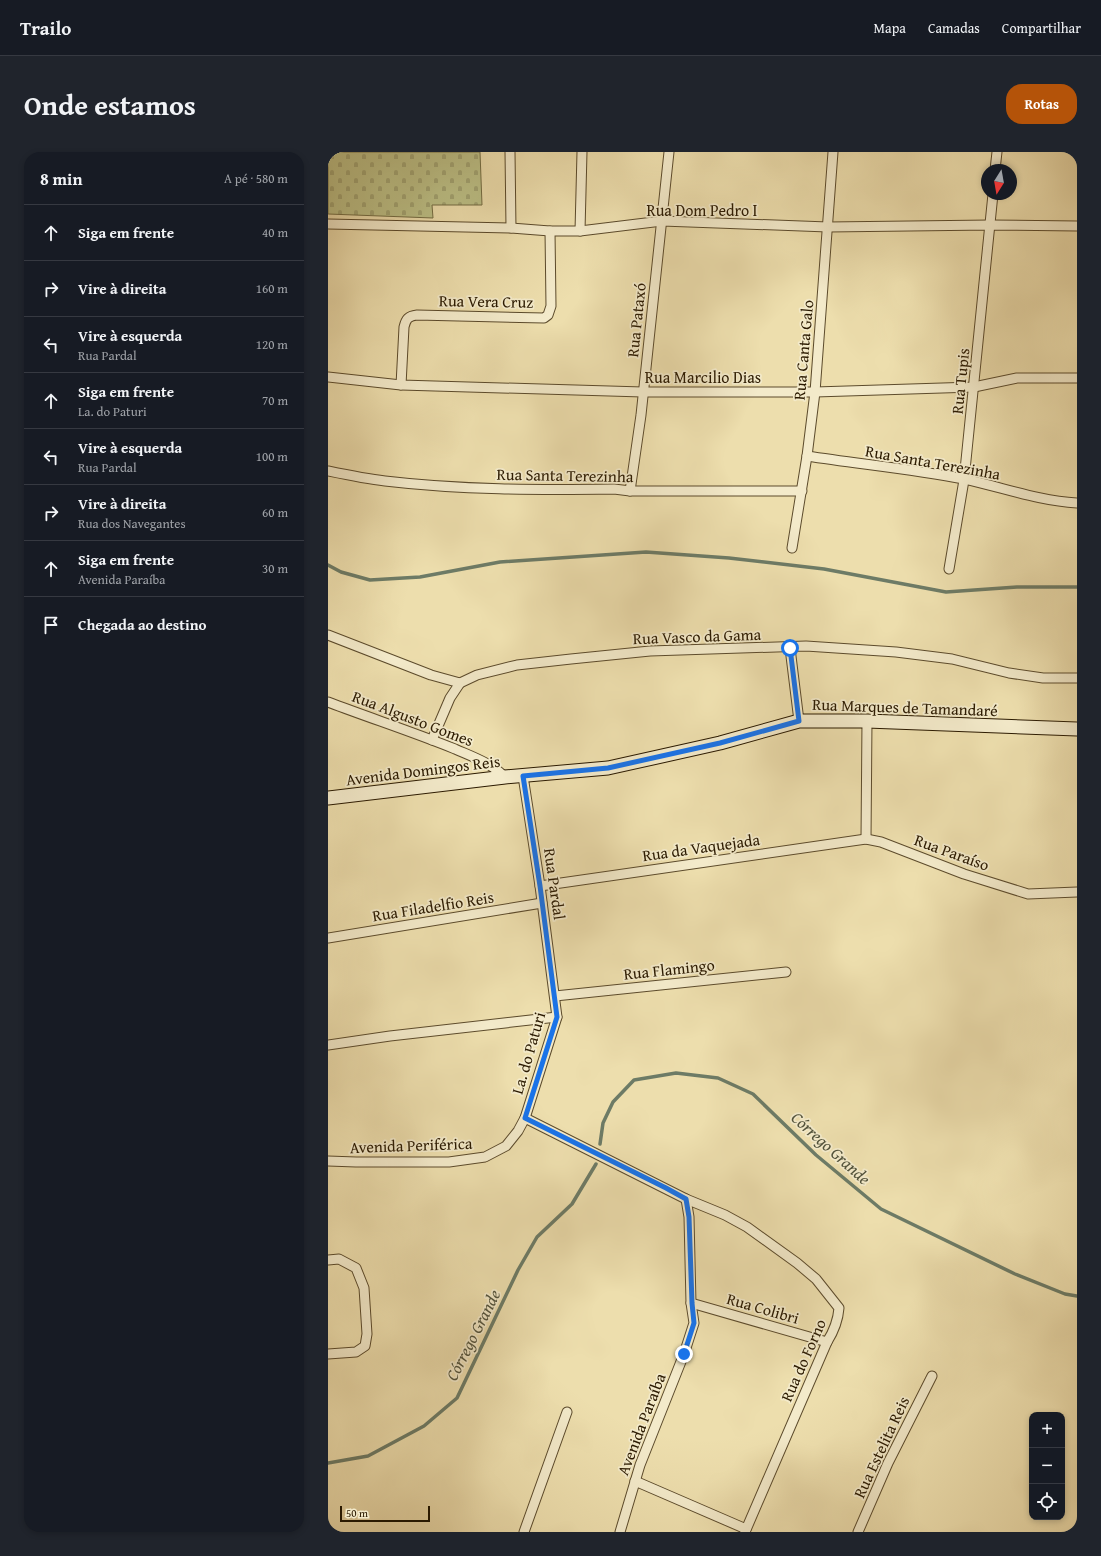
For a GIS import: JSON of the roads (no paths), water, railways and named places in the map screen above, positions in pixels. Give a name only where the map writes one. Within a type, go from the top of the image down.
[{"type":"street","points":[[510,152],[511,228]]},
{"type":"street","points":[[580,231],[582,152]]},
{"type":"street","name":"Rua Pataxó","points":[[630,491],[643,392],[670,152]]},
{"type":"street","name":"Rua Canta Galo","points":[[792,548],[802,491],[815,392],[833,152]]},
{"type":"street","points":[[996,164],[997,152]]},
{"type":"street","name":"Rua Tupis","points":[[949,569],[964,480],[992,200]]},
{"type":"street","name":"Rua Dom Pedro I","points":[[328,224],[511,228],[550,231],[580,231],[662,221],[828,227],[990,225],[1077,226]]},
{"type":"street","name":"Rua Vera Cruz","points":[[401,385],[404,327],[406,320],[410,316],[544,318],[548,315],[551,306],[550,231]]},
{"type":"street","name":"Rua Marcilio Dias","points":[[328,377],[401,385],[643,392],[815,392],[974,387],[1016,378],[1077,378]]},
{"type":"street","name":"Rua Santa Terezinha","points":[[807,456],[964,480],[1014,493],[1077,503]]},
{"type":"street","name":"Rua Santa Terezinha","points":[[328,471],[384,481],[436,486],[512,490],[614,489],[630,491],[802,491]]},
{"type":"street","points":[[328,635],[431,675],[460,683],[450,698],[432,740]]},
{"type":"street","name":"Rua Vasco da Gama","points":[[460,683],[477,675],[517,665],[571,659],[658,651],[790,648],[806,646],[896,652],[952,659],[1009,673],[1043,678],[1077,678]]},
{"type":"street","points":[[790,648],[799,721]]},
{"type":"street","name":"Rua Algusto Gomes","points":[[328,702],[432,740],[498,769],[505,777]]},
{"type":"street","name":"Rua Marques de Tamandaré","points":[[523,776],[608,768],[720,743],[799,721],[867,721],[1077,730]]},
{"type":"street","points":[[866,839],[867,721]]},
{"type":"street","name":"Avenida Domingos Reis","points":[[328,798],[523,776]]},
{"type":"street","name":"Rua Pardal","points":[[523,776],[555,996]]},
{"type":"street","name":"Rua da Vaquejada","points":[[540,886],[866,839]]},
{"type":"street","name":"Rua Paraíso","points":[[866,839],[888,844],[964,874],[1028,894],[1077,892]]},
{"type":"street","name":"Rua Filadelfio Reis","points":[[328,938],[542,903]]},
{"type":"street","name":"Rua Flamingo","points":[[555,996],[786,972]]},
{"type":"street","name":"La. do Paturi","points":[[525,1118],[557,1017],[555,996]]},
{"type":"street","points":[[328,1045],[390,1036],[557,1017]]},
{"type":"street","points":[[525,1118],[686,1199]]},
{"type":"street","name":"Avenida Periférica","points":[[328,1160],[356,1162],[449,1162],[485,1157],[506,1146],[518,1132],[525,1118]]},
{"type":"street","name":"Avenida Paraíba","points":[[620,1532],[651,1434],[686,1348],[694,1323],[689,1217],[686,1199]]},
{"type":"street","name":"Rua do Forno","points":[[686,1199],[725,1215],[747,1227],[797,1263],[816,1279],[839,1308],[838,1319],[833,1332],[827,1342],[746,1530]]},
{"type":"street","points":[[328,1260],[339,1259],[356,1268],[364,1288],[368,1334],[365,1346],[356,1352],[328,1354]]},
{"type":"street","name":"Rua Colibri","points":[[692,1303],[827,1342]]},
{"type":"street","name":"Rua Estelita Reis","points":[[858,1532],[888,1463],[932,1376]]},
{"type":"street","points":[[524,1532],[567,1412]]},
{"type":"street","points":[[635,1481],[746,1530]]},
{"type":"waterway","points":[[328,565],[341,572],[370,580],[420,577],[500,562],[646,552],[729,558],[824,569],[946,592],[1017,587],[1077,587]]},
{"type":"waterway","name":"Córrego Grande","points":[[600,1144],[603,1123],[613,1102],[634,1080],[676,1073],[718,1078],[753,1094],[816,1155],[881,1209],[1015,1274],[1065,1294],[1077,1296]]},
{"type":"waterway","name":"Córrego Grande","points":[[328,1463],[368,1456],[424,1426],[457,1398],[518,1270],[537,1237],[572,1204],[596,1164]]}]
